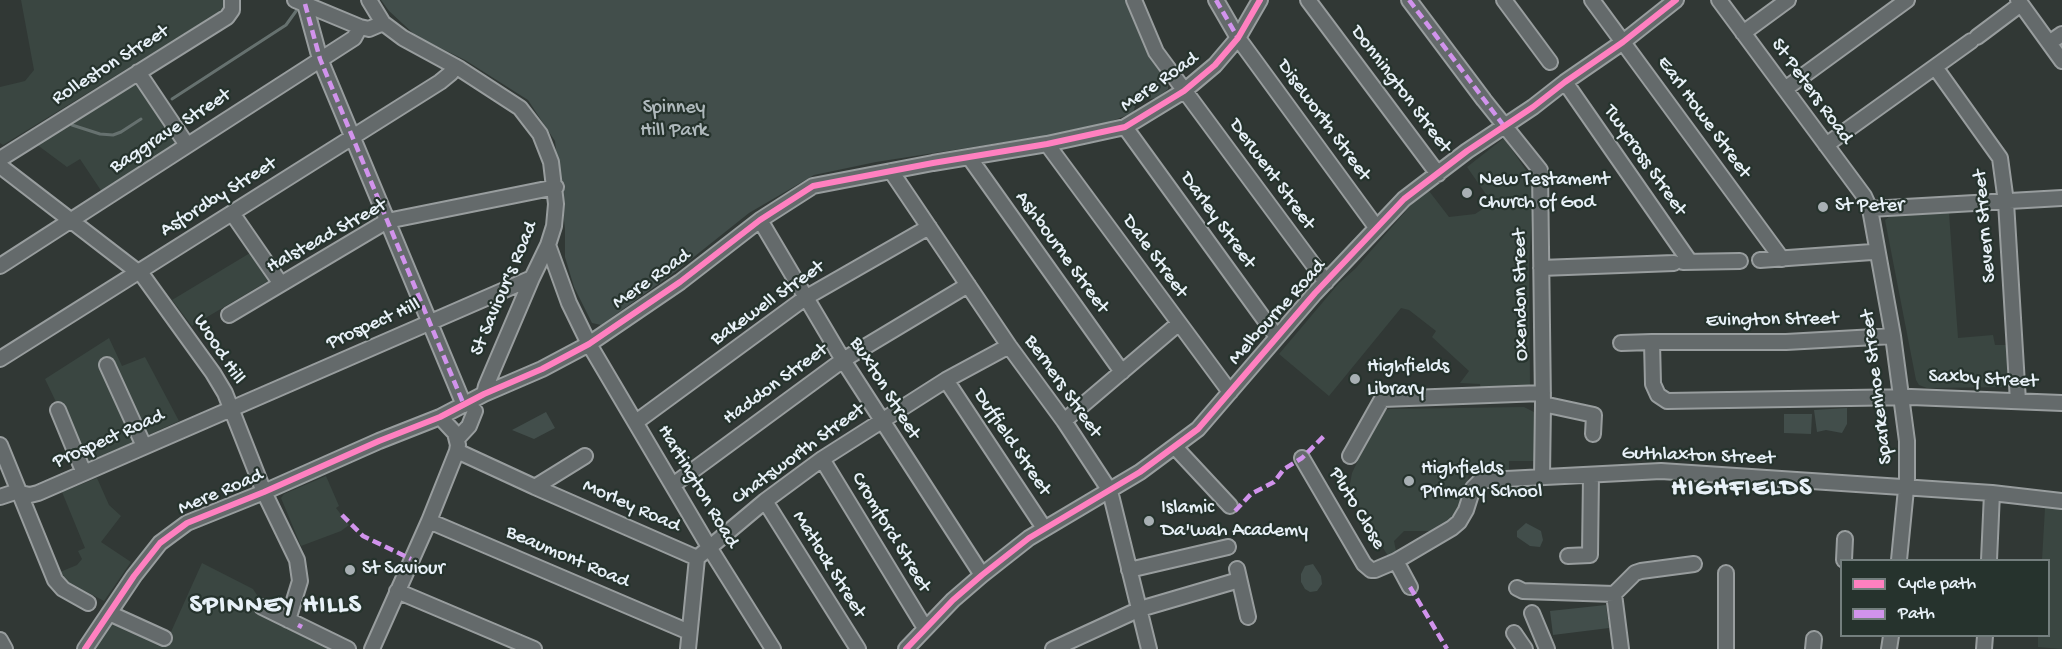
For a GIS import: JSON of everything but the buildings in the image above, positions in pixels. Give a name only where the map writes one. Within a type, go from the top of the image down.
[{"type":"street","name":"Rolleston Street","points":[[0,159],[227,17],[232,10],[232,0]]},
{"type":"street","name":"St Saviour's Road","points":[[369,0],[383,23],[403,38],[455,66],[520,108],[529,118],[547,149],[551,162],[556,187],[554,226],[484,394]]},
{"type":"street","name":"Derwent Street","points":[[1134,0],[1156,52],[1326,282]]},
{"type":"street","name":"Diseworth Street","points":[[1216,0],[1238,38],[1376,227]]},
{"type":"street","name":"Mere Road","points":[[85,649],[134,576],[160,543],[187,523],[379,441],[470,408],[484,394],[542,369],[589,344],[680,282],[760,220],[813,186],[1047,144],[1125,127],[1184,91],[1225,55],[1238,38],[1260,0]]},
{"type":"street","name":"Donnington Street","points":[[1308,0],[1438,174]]},
{"type":"street","name":"Oxendon Street","points":[[1409,0],[1540,170],[1542,477]]},
{"type":"street","points":[[1504,0],[1550,62]]},
{"type":"street","name":"Earl Howe Street","points":[[1592,0],[1782,259]]},
{"type":"street","name":"Melbourne Road","points":[[906,649],[982,574],[1044,528],[1110,491],[1198,429],[1326,282],[1404,199],[1623,42],[1676,0]]},
{"type":"street","name":"St Peters Road","points":[[1719,0],[1864,196],[1870,209]]},
{"type":"street","points":[[1743,33],[1788,0]]},
{"type":"street","points":[[1785,89],[1907,0]]},
{"type":"street","points":[[298,2],[360,27],[369,28],[383,23]]},
{"type":"street","points":[[298,2],[429,323],[470,408],[469,426],[457,445],[429,521],[372,649]]},
{"type":"street","points":[[1826,145],[1974,39],[2019,2],[2062,61]]},
{"type":"street","name":"Baggrave Street","points":[[0,266],[354,38],[360,27]]},
{"type":"street","points":[[2049,43],[2062,34]]},
{"type":"street","name":"Asfordby Street","points":[[0,359],[440,82],[455,66]]},
{"type":"street","name":"Severn Street","points":[[1935,67],[2000,158],[2006,202],[2018,401]]},
{"type":"street","points":[[138,72],[187,145]]},
{"type":"street","name":"Twycross Street","points":[[1565,82],[1683,262]]},
{"type":"street","name":"Darley Street","points":[[1125,127],[1277,337]]},
{"type":"street","name":"Dale Street","points":[[1047,144],[1230,392]]},
{"type":"street","name":"Ashbourne Street","points":[[969,157],[1122,372]]},
{"type":"street","name":"Wood Hill","points":[[0,166],[139,271],[213,373],[231,409],[264,492],[287,536],[300,570],[296,624]]},
{"type":"street","name":"Berners Street","points":[[891,171],[1110,491],[1149,649]]},
{"type":"street","name":"Halstead Street","points":[[229,315],[387,221],[556,187]]},
{"type":"street","points":[[1870,209],[2062,198]]},
{"type":"street","name":"Sparkenhoe Street","points":[[1870,209],[1903,398],[1908,454],[1899,559]]},
{"type":"street","points":[[232,213],[280,284]]},
{"type":"street","name":"Buxton Street","points":[[760,220],[881,421],[982,574]]},
{"type":"street","name":"Bakewell Street","points":[[636,422],[805,298],[928,227]]},
{"type":"street","name":"Hartington Road","points":[[548,245],[569,303],[589,344],[709,547],[773,649]]},
{"type":"street","points":[[1760,260],[1872,252]]},
{"type":"street","points":[[1541,268],[1740,261]]},
{"type":"street","name":"Prospect Hill","points":[[231,409],[532,278]]},
{"type":"street","name":"Haddon Street","points":[[673,485],[843,360],[968,285]]},
{"type":"street","points":[[1064,422],[1178,324]]},
{"type":"street","name":"Evington Street","points":[[1621,343],[1786,342],[1893,336]]},
{"type":"street","name":"Saxby Street","points":[[1652,342],[1653,384],[1658,395],[1666,401],[1911,397],[2062,404]]},
{"type":"street","name":"Chatsworth Street","points":[[709,547],[765,501],[822,459],[946,380],[1010,346]]},
{"type":"street","points":[[107,365],[144,446]]},
{"type":"street","name":"Duffield Street","points":[[946,380],[1044,528]]},
{"type":"street","points":[[1350,456],[1382,399],[1543,398],[1594,415],[1593,434]]},
{"type":"street","name":"Prospect Road","points":[[0,497],[15,492],[38,493],[231,409]]},
{"type":"street","points":[[58,410],[84,473]]},
{"type":"street","points":[[440,417],[455,433],[457,445]]},
{"type":"street","points":[[0,445],[55,580],[63,590],[88,603]]},
{"type":"street","name":"Morley Road","points":[[457,445],[535,486],[697,558]]},
{"type":"street","points":[[1175,447],[1230,506]]},
{"type":"street","points":[[535,486],[585,456]]},
{"type":"street","name":"Pluto Close","points":[[1302,458],[1367,567],[1371,570],[1381,569],[1396,561],[1460,522],[1473,488],[1479,482],[1487,480]]},
{"type":"street","name":"Cromford Street","points":[[822,459],[925,628]]},
{"type":"street","name":"Guthlaxton Street","points":[[1487,480],[1661,471],[1992,493],[2062,501]]},
{"type":"street","points":[[1568,556],[1590,555],[1592,475]]},
{"type":"street","points":[[1989,559],[1992,493]]},
{"type":"street","name":"Matlock Street","points":[[765,501],[858,649]]},
{"type":"street","name":"Beaumont Road","points":[[429,521],[689,632]]},
{"type":"street","points":[[1844,559],[1845,539]]},
{"type":"street","points":[[688,649],[697,558],[709,547]]},
{"type":"street","points":[[1130,570],[1228,547]]},
{"type":"street","points":[[1396,561],[1410,587]]},
{"type":"street","points":[[1517,588],[1523,591],[1614,594],[1635,573],[1694,564]]},
{"type":"street","points":[[1726,573],[1726,649]]},
{"type":"street","points":[[1053,649],[1140,609],[1238,575],[1248,617]]},
{"type":"street","points":[[397,591],[534,649]]},
{"type":"street","points":[[1614,594],[1621,649]]},
{"type":"street","points":[[262,608],[348,649]]},
{"type":"street","points":[[109,613],[164,638]]},
{"type":"street","points":[[1532,613],[1547,649]]},
{"type":"street","points":[[1514,633],[1525,649]]},
{"type":"street","points":[[0,640],[5,649]]},
{"type":"shaded area","points":[[21,0],[223,0],[224,9],[3,145],[0,143],[0,87],[25,81],[34,70]]},
{"type":"shaded area","points":[[135,81],[177,144],[102,192],[80,159],[67,167],[36,144]]},
{"type":"shaded area","points":[[1504,138],[1534,182],[1529,264],[1530,389],[1481,392],[1480,384],[1460,383],[1469,371],[1432,337],[1436,331],[1409,310],[1401,308],[1329,396],[1279,354],[1339,283],[1355,269],[1412,204],[1429,191],[1449,217],[1475,214],[1492,203],[1467,167]]},
{"type":"shaded area","points":[[1949,213],[1958,338],[1993,335],[1995,345],[2007,345],[2010,387],[1927,388],[1919,385],[1916,380],[1885,220],[1890,216]]},
{"type":"shaded area","points":[[250,253],[268,281],[192,326],[172,300]]},
{"type":"shaded area","points":[[109,338],[122,366],[145,357],[179,421],[87,463],[61,403],[57,404],[45,379]]},
{"type":"shaded area","name":"Highfields Primary School","points":[[1524,407],[1534,412],[1534,461],[1509,461],[1509,470],[1469,472],[1466,501],[1455,520],[1435,531],[1404,531],[1394,541],[1396,551],[1389,558],[1349,489],[1352,473],[1380,414],[1390,409]]},
{"type":"shaded area","points":[[326,476],[339,506],[336,508],[349,525],[341,531],[301,546],[281,498],[284,494]]},
{"type":"shaded area","points":[[97,478],[109,505],[121,516],[101,542],[131,562],[104,601],[66,581],[60,572],[77,565],[82,559],[78,551],[85,548],[62,492]]},
{"type":"shaded area","points":[[2045,508],[2062,509],[2062,649],[2038,647],[2038,637],[2050,637],[2050,559],[2042,559]]},
{"type":"shaded area","points":[[202,563],[253,589],[261,601],[338,649],[93,649],[113,619],[166,643]]},
{"type":"green space","name":"Spinney Hill Park","points":[[381,0],[1125,0],[1146,49],[1168,84],[1168,89],[1157,98],[1136,103],[1133,113],[1101,125],[1076,131],[876,162],[814,175],[749,213],[675,272],[601,325],[592,323],[574,287],[565,257],[565,229],[555,141],[528,100],[465,60],[416,36],[389,11]]},
{"type":"green space","points":[[1847,408],[1847,424],[1842,433],[1826,430],[1817,432],[1814,410]]},
{"type":"green space","points":[[546,412],[555,428],[534,439],[512,430]]},
{"type":"green space","points":[[1784,414],[1812,414],[1811,434],[1784,433]]},
{"type":"green space","points":[[1526,523],[1541,531],[1543,540],[1540,547],[1530,546],[1517,537],[1517,531]]},
{"type":"green space","points":[[1313,564],[1321,576],[1322,584],[1317,591],[1310,592],[1301,582],[1301,574],[1305,566]]},
{"type":"green space","points":[[1606,605],[1609,628],[1553,635],[1550,611]]},
{"type":"waterway","points":[[172,99],[286,25],[299,7]]},
{"type":"waterway","points":[[72,125],[100,134],[113,135],[141,119]]},
{"type":"marked path","points":[[1216,0],[1238,38]]},
{"type":"marked path","points":[[1409,0],[1504,126]]},
{"type":"marked path","points":[[305,4],[320,59],[464,405]]},
{"type":"marked path","points":[[1235,511],[1251,494],[1274,482],[1284,469],[1302,458],[1324,436]]},
{"type":"marked path","points":[[342,515],[363,536],[411,559]]},
{"type":"marked path","points":[[1410,587],[1447,649]]},
{"type":"marked path","points":[[298,625],[302,627]]},
{"type":"cycle path","points":[[85,649],[134,576],[160,543],[187,523],[440,417],[589,344],[680,282],[760,220],[813,186],[1047,144],[1125,127],[1184,91],[1215,65],[1238,38],[1260,0]]},
{"type":"cycle path","points":[[906,649],[953,600],[1029,538],[1140,472],[1198,429],[1315,293],[1404,199],[1467,151],[1623,42],[1676,0]]},
{"type":"place","name":"New Testament Church of God","points":[[1467,193]]},
{"type":"place","name":"St Peter","points":[[1823,207]]},
{"type":"place","name":"Highfields Library","points":[[1355,379]]},
{"type":"place","name":"Highfields Primary School","points":[[1409,481]]},
{"type":"place","name":"Islamic Da'wah Academy","points":[[1149,521]]},
{"type":"place","name":"St Saviour","points":[[350,570]]},
{"type":"district","name":"HIGHFIELDS","points":[[1742,490]]},
{"type":"district","name":"SPINNEY HILLS","points":[[276,607]]}]
